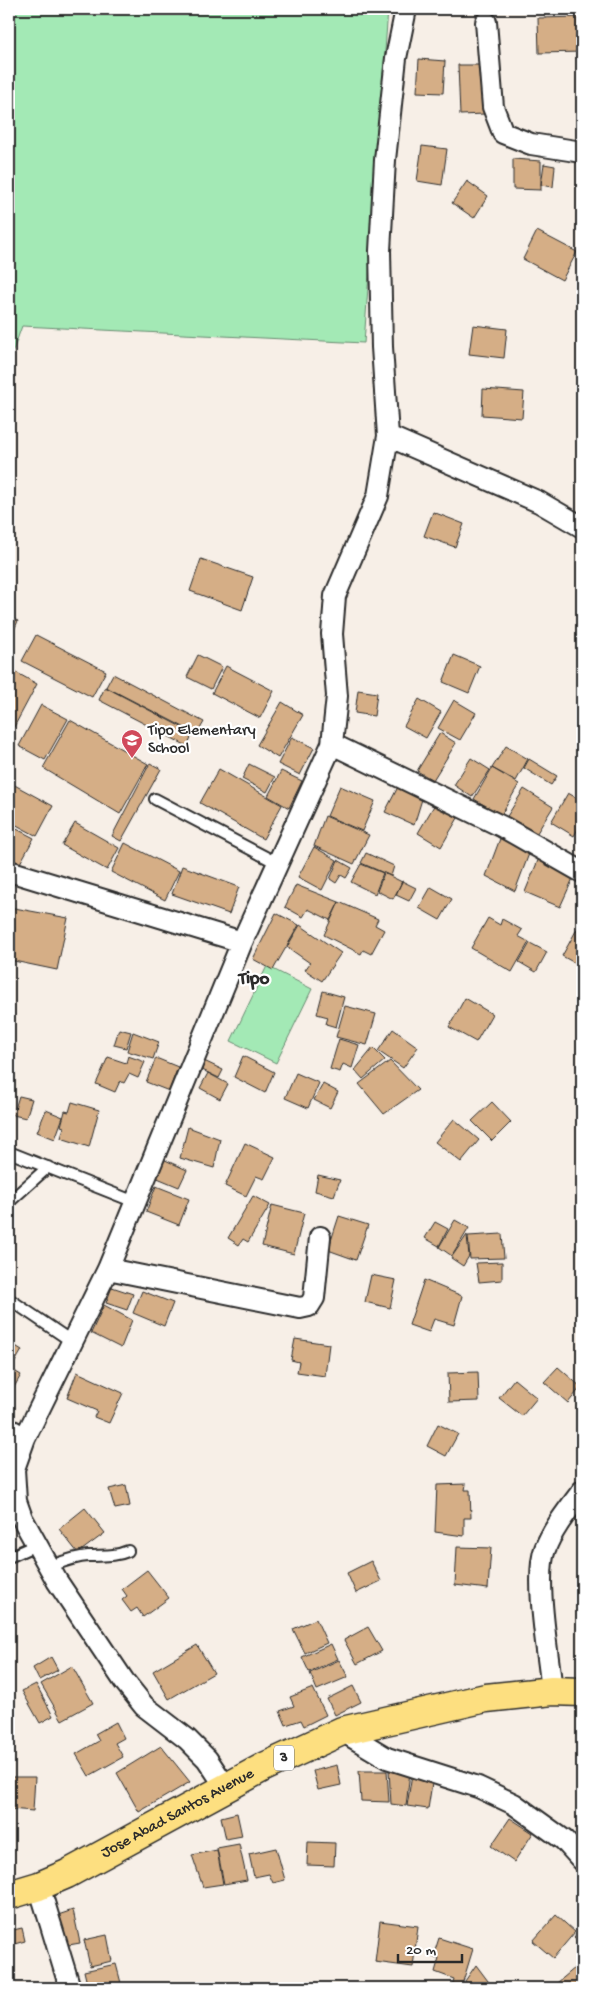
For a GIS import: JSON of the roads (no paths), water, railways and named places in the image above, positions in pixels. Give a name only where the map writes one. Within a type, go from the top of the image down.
[{"type":"highway","name":"Jose Abad Santos Avenue","points":[[9,1895],[39,1886],[113,1850],[228,1789],[264,1767],[342,1731],[486,1698],[552,1691],[582,1692]]},
{"type":"street","points":[[228,1789],[207,1759],[187,1739],[144,1706],[124,1681],[48,1566],[13,1502],[17,1434],[74,1343],[108,1269],[242,942],[332,744],[337,696],[332,634],[335,596],[378,496],[388,436],[382,347],[380,250],[385,160],[396,58],[406,9]]},
{"type":"street","points":[[486,22],[493,107],[503,133],[531,144],[582,152]]},
{"type":"street","points":[[388,436],[539,502],[582,527]]},
{"type":"street","points":[[332,744],[503,827],[582,872]]},
{"type":"street","points":[[9,871],[242,942]]},
{"type":"street","points":[[108,1269],[300,1308],[309,1306],[314,1298],[320,1237]]},
{"type":"street","points":[[552,1691],[541,1572],[544,1551],[556,1528],[582,1491]]},
{"type":"street","points":[[342,1731],[387,1758],[478,1787],[514,1804],[564,1840],[582,1860]]},
{"type":"street","points":[[39,1886],[70,1988]]},
{"type":"lane","points":[[155,799],[277,863]]},
{"type":"lane","points":[[9,1152],[135,1202]]},
{"type":"lane","points":[[9,1202],[48,1167]]},
{"type":"lane","points":[[9,1299],[74,1343]]},
{"type":"lane","points":[[9,1557],[36,1545]]},
{"type":"lane","points":[[48,1566],[69,1559],[88,1556],[115,1556],[128,1551]]},
{"type":"place","name":"Tipo Elementary School","points":[[132,759]]},
{"type":"district","name":"Tipo","points":[[254,979]]}]
